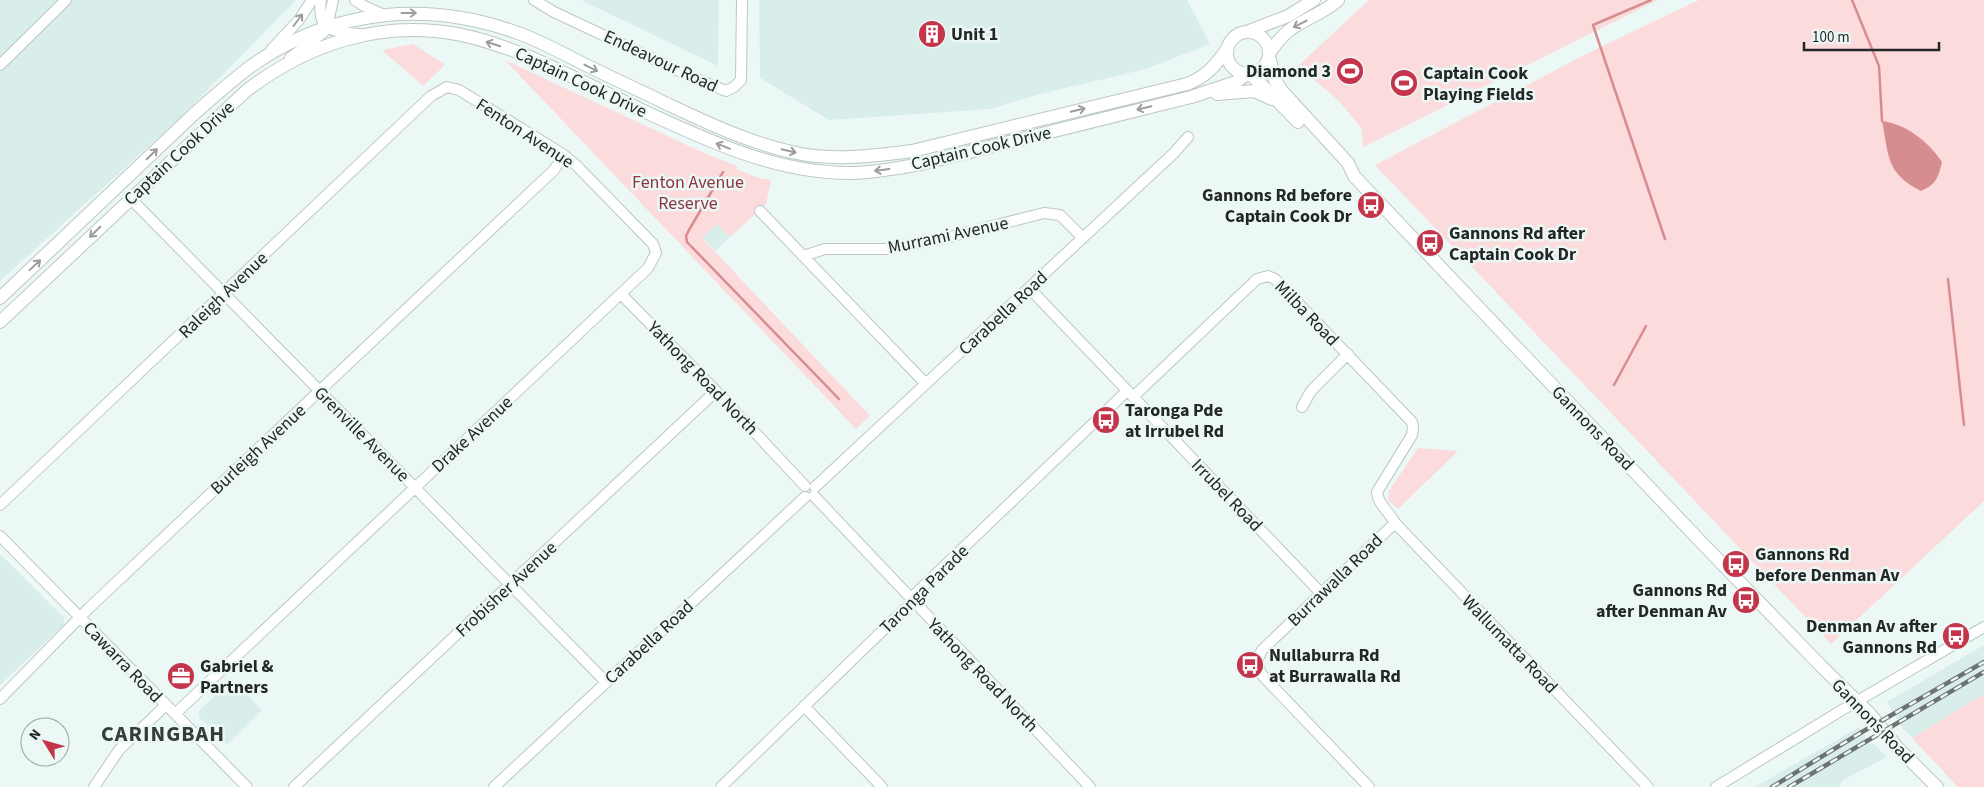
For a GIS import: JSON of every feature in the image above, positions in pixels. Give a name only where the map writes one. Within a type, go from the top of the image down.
[{"type":"main road","points":[[1314,0],[1288,16],[1234,36],[1227,49],[1228,62],[1237,71],[1248,74],[1283,106],[1342,169],[1354,176]]},
{"type":"main road","points":[[1248,74],[1265,66],[1277,41],[1290,29],[1323,11],[1338,0]]},
{"type":"main road","name":"Captain Cook Drive","points":[[0,298],[207,103],[257,62],[301,38],[327,28],[382,14],[408,12],[434,14],[487,23],[548,46],[730,133],[766,146],[830,157],[872,156],[912,151],[1187,84],[1212,70],[1227,49]]},
{"type":"main road","name":"Captain Cook Drive","points":[[0,322],[246,90],[269,73],[319,48],[364,35],[390,30],[423,30],[457,34],[490,42],[531,58],[728,148],[769,162],[806,169],[849,173],[921,164],[1191,97],[1236,82],[1248,74]]},
{"type":"main road","points":[[1249,31],[1264,37],[1270,54]]},
{"type":"main road","name":"Gannons Road","points":[[1270,54],[1275,80],[1282,91],[1348,163],[1354,176],[1701,542],[1857,701],[1937,787]]},
{"type":"main road","points":[[1191,97],[1254,91],[1283,106]]},
{"type":"main road","name":"Grenville Avenue","points":[[117,188],[130,198]]},
{"type":"street","points":[[0,65],[66,0]]},
{"type":"street","points":[[257,62],[288,32],[312,0]]},
{"type":"street","points":[[321,0],[320,14],[327,28],[338,32],[364,35]]},
{"type":"street","points":[[269,73],[317,38],[327,28],[333,0]]},
{"type":"street","points":[[355,0],[382,14]]},
{"type":"street","name":"Endeavour Road","points":[[534,0],[554,12],[726,91],[734,88],[741,80],[742,0]]},
{"type":"street","name":"Fenton Avenue","points":[[447,87],[459,90],[564,155],[654,244],[656,253]]},
{"type":"street","name":"Raleigh Avenue","points":[[0,506],[431,96],[447,87]]},
{"type":"street","name":"Carabella Road","points":[[494,787],[1030,289],[1174,153],[1188,136]]},
{"type":"street","name":"Burleigh Avenue","points":[[0,699],[80,618],[554,170],[564,155]]},
{"type":"street","name":"Grenville Avenue","points":[[130,198],[606,682]]},
{"type":"street","points":[[760,211],[926,384]]},
{"type":"street","name":"Murrami Avenue","points":[[803,256],[825,249],[885,249],[941,239],[1044,213],[1060,215],[1083,238]]},
{"type":"street","name":"Drake Avenue","points":[[175,714],[621,294],[648,268],[656,253]]},
{"type":"street","name":"Milba Road","points":[[1130,394],[1261,276],[1268,276],[1275,279],[1410,419],[1414,428],[1412,435],[1378,489],[1377,498]]},
{"type":"street","name":"Irrubel Road","points":[[1030,289],[1320,592]]},
{"type":"street","name":"Yathong Road North","points":[[621,294],[716,391],[1084,785]]},
{"type":"street","points":[[1302,407],[1311,391],[1348,354]]},
{"type":"street","name":"Frobisher Avenue","points":[[294,787],[716,391]]},
{"type":"street","name":"Taronga Parade","points":[[721,787],[908,606],[911,600],[1130,394]]},
{"type":"street","name":"Wallumatta Road","points":[[1377,498],[1395,523],[1648,787]]},
{"type":"street","name":"Burrawalla Road","points":[[1369,787],[1261,674],[1257,661],[1262,650],[1320,592],[1395,523]]},
{"type":"street","name":"Cawarra Road","points":[[0,536],[248,787]]},
{"type":"street","points":[[1716,787],[1857,701],[1984,628]]},
{"type":"street","points":[[94,787],[119,750],[166,705]]},
{"type":"street","points":[[804,706],[882,787]]},
{"type":"shaded area","points":[[0,0],[296,0],[180,118],[0,281]]},
{"type":"shaded area","points":[[581,0],[719,0],[718,66]]},
{"type":"shaded area","points":[[759,0],[1187,0],[1210,44],[1146,69],[1036,95],[991,109],[829,120],[760,78]]},
{"type":"shaded area","points":[[1882,121],[1908,130],[1924,141],[1937,155],[1942,162],[1938,177],[1930,186],[1921,191],[1909,184],[1895,170],[1888,153]]},
{"type":"shaded area","points":[[717,223],[730,237],[715,251],[702,237]]},
{"type":"shaded area","points":[[0,554],[64,618],[64,625],[0,685]]},
{"type":"shaded area","points":[[1984,645],[1984,694],[1912,738],[1901,726],[1887,702]]},
{"type":"shaded area","points":[[232,679],[262,710],[227,745],[199,717],[199,711]]},
{"type":"shaded area","points":[[1859,727],[1870,744],[1873,743],[1887,757],[1843,780],[1839,787],[1755,787]]},
{"type":"green space","name":"Captain Cook Playing Fields","points":[[1369,0],[1658,0],[1363,147],[1362,129],[1339,101],[1298,66]]},
{"type":"green space","points":[[1699,0],[1984,0],[1984,501],[1831,644],[1375,165],[1590,52]]},
{"type":"green space","points":[[413,44],[445,65],[423,86],[382,50]]},
{"type":"green space","name":"Fenton Avenue Reserve","points":[[505,60],[706,154],[737,166],[736,169],[759,178],[771,180],[766,204],[730,237],[717,224],[702,238],[870,416],[856,429]]},
{"type":"green space","points":[[1418,448],[1458,451],[1398,509],[1388,500],[1389,491]]},
{"type":"green space","points":[[1984,694],[1984,787],[1958,787],[1912,738]]},
{"type":"waterway","points":[[1651,0],[1593,25],[1665,239]]},
{"type":"waterway","points":[[1852,0],[1879,66],[1882,121]]},
{"type":"waterway","points":[[723,172],[689,230],[686,236],[687,242],[839,399]]},
{"type":"waterway","points":[[1948,279],[1964,425]]},
{"type":"waterway","points":[[1614,385],[1646,326]]},
{"type":"railway","points":[[1772,787],[1862,732],[1984,662]]},
{"type":"railway","points":[[1789,787],[1984,672]]},
{"type":"place","name":"Unit 1","points":[[932,34]]},
{"type":"place","name":"Diamond 3","points":[[1350,71]]},
{"type":"place","name":"Captain Cook Playing Fields","points":[[1404,83]]},
{"type":"place","name":"Gannons Rd before Captain Cook Dr","points":[[1371,205]]},
{"type":"place","name":"Gannons Rd after Captain Cook Dr","points":[[1430,243]]},
{"type":"place","name":"Taronga Pde at Irrubel Rd","points":[[1106,420]]},
{"type":"place","name":"Gannons Rd before Denman Av","points":[[1736,564]]},
{"type":"place","name":"Gannons Rd after Denman Av","points":[[1746,600]]},
{"type":"place","name":"Denman Av after Gannons Rd","points":[[1956,636]]},
{"type":"place","name":"Nullaburra Rd at Burrawalla Rd","points":[[1250,665]]},
{"type":"place","name":"Gabriel & Partners","points":[[181,676]]},
{"type":"district","name":"CARINGBAH","points":[[163,733]]}]
